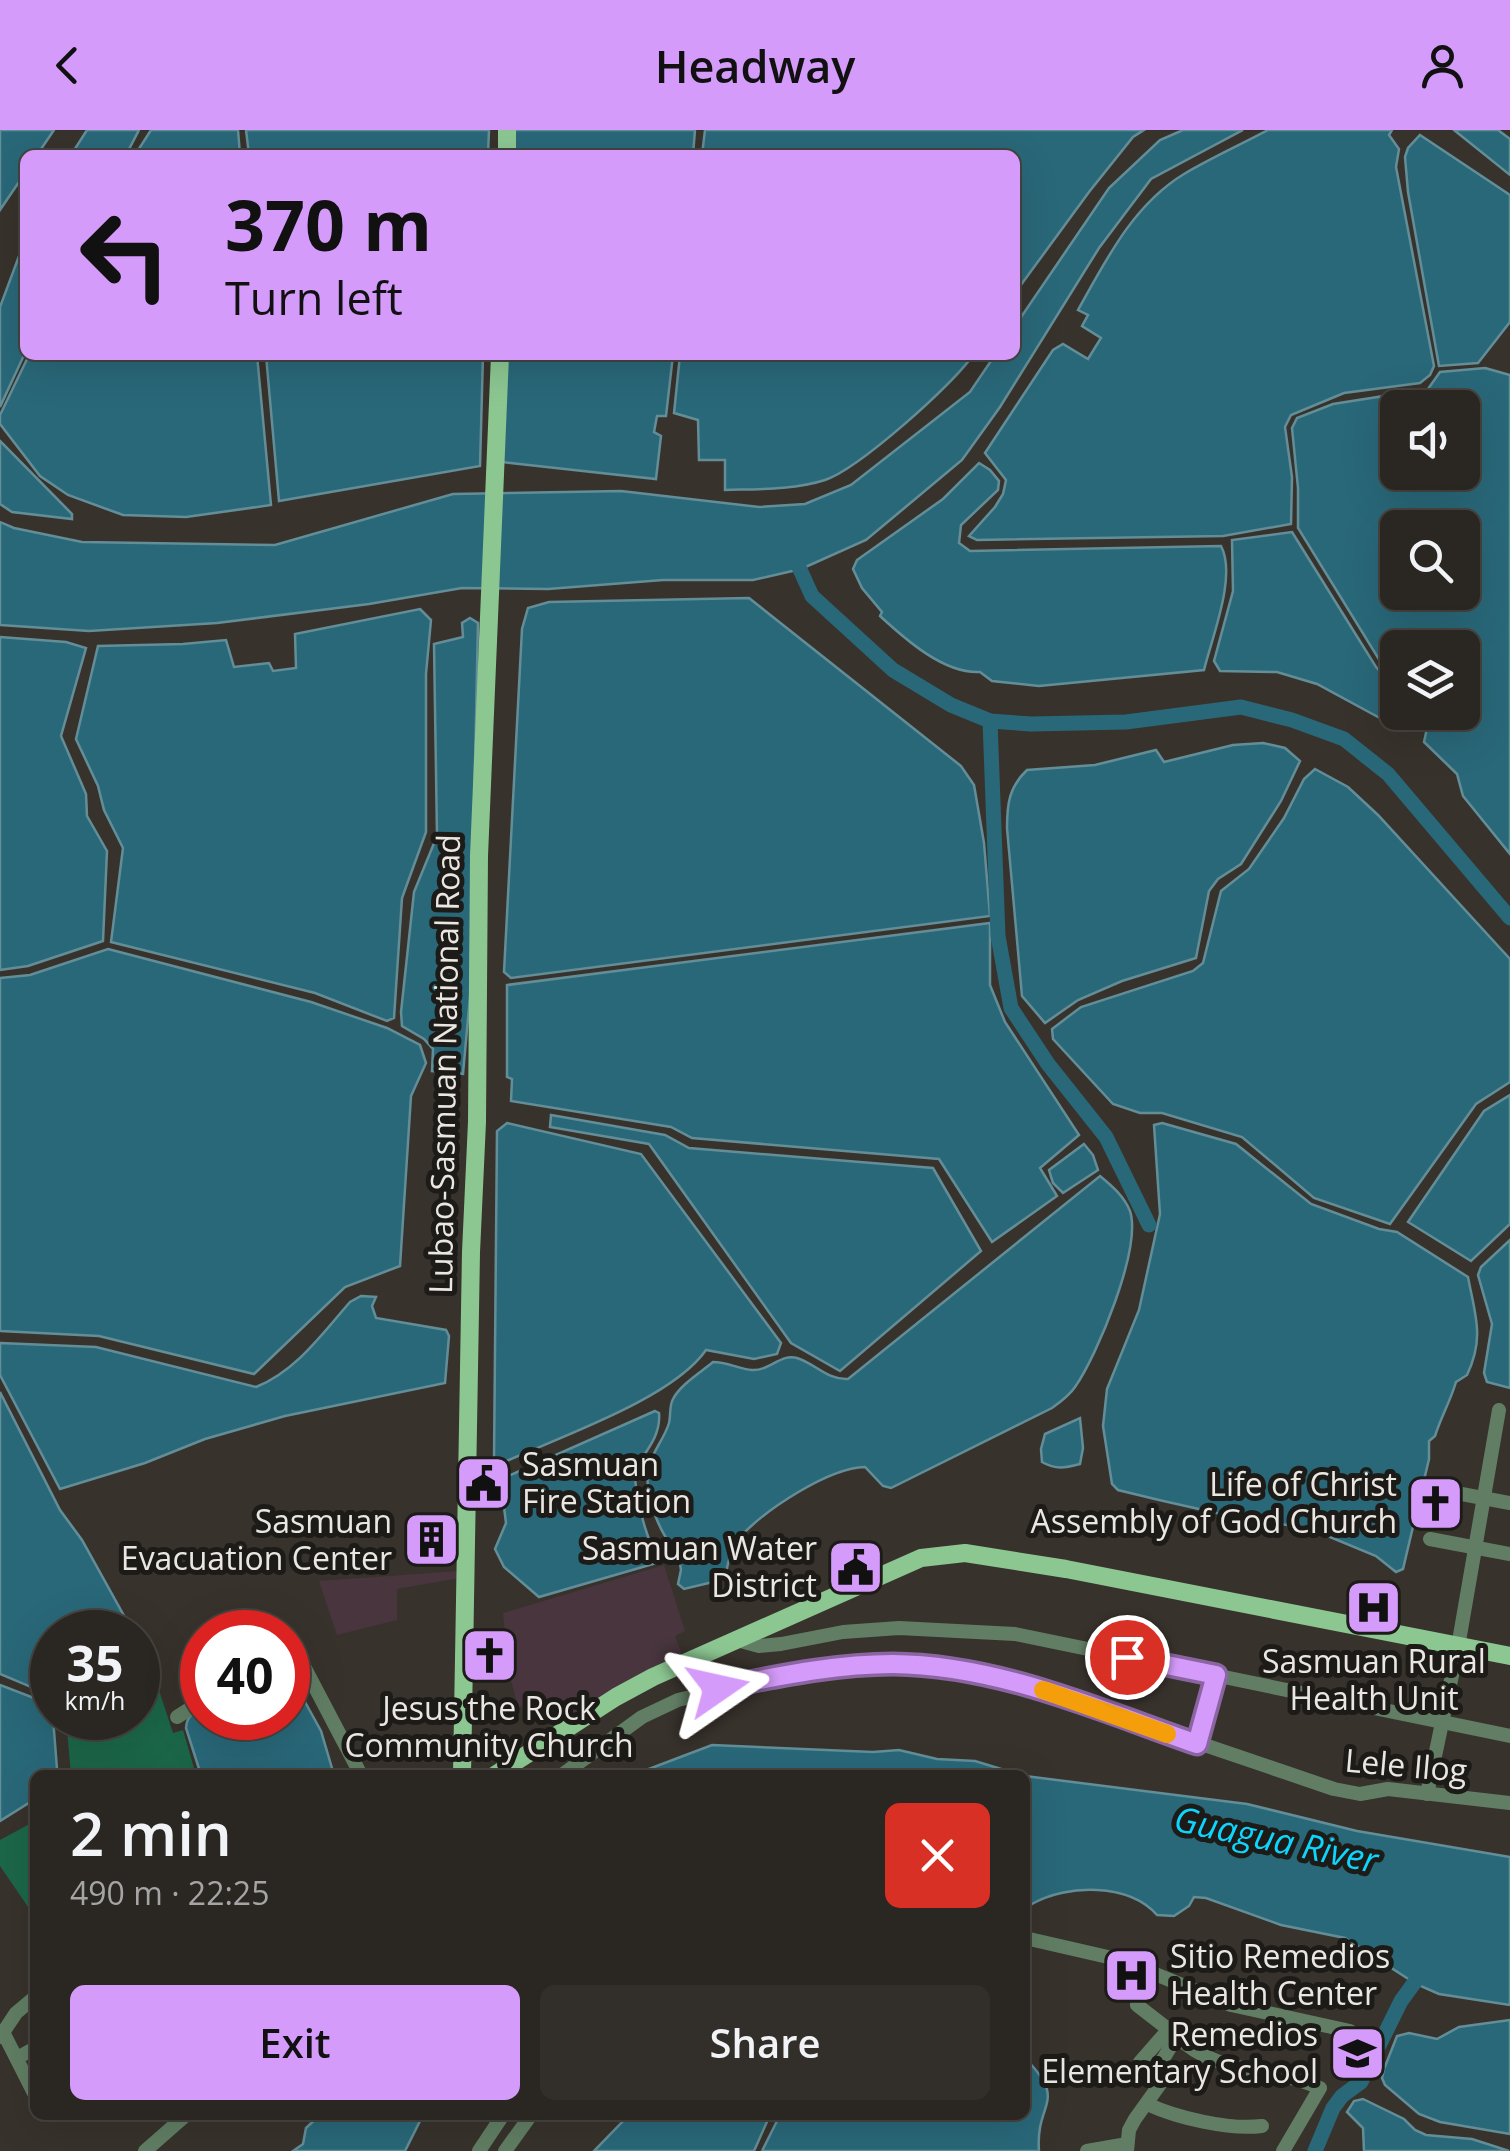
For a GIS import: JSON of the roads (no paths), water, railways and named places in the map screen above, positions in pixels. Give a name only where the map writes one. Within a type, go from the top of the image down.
[{"type":"main road","name":"Lubao-Sasmuan National Road","points":[[462,1770],[486,636],[500,360]]},
{"type":"main road","points":[[503,1770],[616,1696],[912,1562],[965,1554],[1066,1569],[1510,1656]]},
{"type":"street","points":[[1427,1794],[1486,1498],[1499,1410]]},
{"type":"street","points":[[1451,1492],[1510,1503]]},
{"type":"street","points":[[1430,1539],[1510,1554]]},
{"type":"street","points":[[737,1640],[759,1646],[843,1632],[900,1628],[986,1630],[1045,1638],[1510,1736]]},
{"type":"street","name":"Lele Ilog","points":[[569,1770],[642,1717],[678,1700],[783,1675],[890,1664],[1019,1682],[1334,1790],[1360,1794],[1388,1788],[1510,1803]]},
{"type":"street","points":[[1197,1744],[1216,1675]]},
{"type":"street","points":[[310,1678],[358,1770]]},
{"type":"street","points":[[1030,1939],[1121,1960],[1231,2005],[1350,2031]]},
{"type":"street","points":[[1142,1969],[1133,1994],[1140,1998],[1137,2005],[1194,2049],[1228,2067],[1293,2078],[1320,2088],[1284,2151]]},
{"type":"street","points":[[30,2001],[16,2013],[2,2036],[30,2088]]},
{"type":"street","points":[[1140,2062],[1173,2032]]},
{"type":"street","points":[[1087,2151],[1127,2148],[1135,2118],[1162,2080],[1154,2074],[1173,2032]]},
{"type":"street","points":[[17,2058],[30,2051]]},
{"type":"street","points":[[1147,2104],[1175,2117],[1242,2128],[1262,2126]]},
{"type":"street","points":[[146,2151],[180,2120]]},
{"type":"street","points":[[478,2151],[500,2120]]},
{"type":"street","points":[[505,2151],[527,2120]]},
{"type":"water","points":[[0,130],[54,130],[40,150],[20,150],[20,180],[0,210]]},
{"type":"water","points":[[87,130],[139,130],[129,150],[74,150]]},
{"type":"water","points":[[151,130],[238,130],[240,150],[138,150]]},
{"type":"water","points":[[246,130],[489,130],[488,150],[248,150]]},
{"type":"water","points":[[515,130],[695,130],[693,150],[514,150]]},
{"type":"water","points":[[705,130],[1144,130],[1133,137],[1089,192],[1020,286],[1020,150],[703,150]]},
{"type":"water","points":[[1183,130],[1243,130],[1151,179],[1099,248],[1000,407],[962,460],[866,540],[801,569],[753,580],[663,580],[548,589],[462,588],[217,623],[89,631],[0,625],[0,522],[82,542],[275,545],[453,494],[621,491],[759,507],[805,504],[851,485],[970,392],[992,360],[1020,360],[1020,319],[1109,188],[1160,140]]},
{"type":"water","points":[[1268,130],[1392,130],[1389,135],[1399,149],[1396,167],[1434,366],[1430,375],[1420,383],[1344,393],[1291,415],[1285,427],[1292,477],[1291,524],[1223,536],[977,540],[969,536],[995,507],[1006,480],[985,453],[1053,350],[1063,344],[1088,359],[1101,338],[1082,326],[1088,315],[1078,310],[1135,217],[1166,187],[1194,168]]},
{"type":"water","points":[[1454,130],[1498,130],[1510,139],[1510,175]]},
{"type":"water","points":[[1420,135],[1510,195],[1510,322],[1478,363],[1439,366],[1405,157]]},
{"type":"water","points":[[20,253],[22,360],[0,407],[0,307]]},
{"type":"water","points":[[27,360],[257,360],[271,505],[186,517],[123,515],[68,495],[40,476],[0,424],[0,415]]},
{"type":"water","points":[[266,360],[483,360],[480,466],[279,501]]},
{"type":"water","points":[[506,360],[672,360],[666,416],[657,416],[654,432],[661,436],[656,479],[502,462]]},
{"type":"water","points":[[679,360],[969,360],[904,425],[859,460],[825,480],[801,486],[725,490],[725,460],[699,460],[698,420],[674,413]]},
{"type":"water","points":[[1485,368],[1510,375],[1510,854],[1463,796],[1457,774],[1424,742],[1427,730],[1480,730],[1480,630],[1380,630],[1380,661],[1298,528],[1292,428],[1297,418],[1333,404],[1380,397],[1380,490],[1480,490],[1480,390],[1422,390],[1428,389],[1440,372]]},
{"type":"water","points":[[0,441],[72,514],[72,519],[12,512],[0,504]]},
{"type":"water","points":[[979,463],[999,481],[998,490],[961,525],[959,543],[970,551],[1221,546],[1225,590],[1204,670],[1039,686],[992,681],[980,672],[939,661],[880,616],[882,612],[862,588],[853,569],[857,560],[943,499]]},
{"type":"water","points":[[1292,532],[1380,671],[1380,718],[1317,684],[1277,672],[1220,671],[1214,661],[1233,591],[1232,540]]},
{"type":"water","points":[[749,598],[961,766],[974,785],[990,916],[511,978],[504,972],[522,629],[528,608],[549,602]]},
{"type":"water","points":[[420,609],[431,620],[426,674],[426,832],[402,898],[394,1018],[387,1021],[315,993],[111,942],[123,848],[76,739],[98,646],[226,640],[234,667],[269,663],[273,671],[296,668],[295,634]]},
{"type":"water","points":[[470,618],[478,623],[470,996],[463,1074],[432,1071],[433,1049],[402,1026],[401,1012],[414,892],[437,836],[434,644],[463,637],[462,623]]},
{"type":"water","points":[[0,637],[66,642],[86,648],[61,736],[86,794],[87,816],[107,851],[103,941],[28,966],[0,970]]},
{"type":"water","points":[[1263,743],[1285,748],[1300,761],[1281,801],[1241,864],[1218,879],[1209,891],[1196,958],[1122,981],[1078,1000],[1045,1023],[1022,996],[1007,828],[1010,796],[1021,776],[1027,770],[1095,765],[1156,750],[1164,762],[1233,745]]},
{"type":"water","points":[[1315,769],[1348,787],[1378,815],[1510,959],[1510,1082],[1476,1104],[1390,1224],[1314,1198],[1242,1137],[1162,1113],[1140,1113],[1113,1104],[1053,1039],[1052,1029],[1081,1007],[1193,971],[1203,963],[1221,891],[1249,869],[1284,818],[1304,779]]},
{"type":"water","points":[[990,923],[990,985],[1005,1022],[1079,1135],[1040,1168],[1057,1196],[992,1242],[939,1159],[692,1138],[671,1127],[511,1101],[512,1079],[507,1077],[507,985]]},
{"type":"water","points":[[108,949],[311,1002],[387,1028],[420,1045],[426,1063],[411,1096],[400,1266],[345,1287],[254,1374],[99,1336],[0,1331],[0,978],[30,975]]},
{"type":"water","points":[[1510,1095],[1510,1224],[1471,1261],[1408,1222],[1484,1111]]},
{"type":"water","points":[[551,1115],[665,1135],[689,1148],[933,1168],[981,1251],[840,1371],[791,1343],[649,1144],[550,1127]]},
{"type":"water","points":[[507,1123],[641,1154],[781,1343],[777,1354],[754,1359],[706,1350],[690,1368],[642,1400],[502,1463],[494,1461],[497,1131]]},
{"type":"water","points":[[1162,1123],[1236,1144],[1311,1204],[1397,1232],[1468,1277],[1477,1326],[1476,1349],[1467,1375],[1456,1382],[1435,1436],[1429,1441],[1429,1459],[1403,1569],[1396,1572],[1376,1556],[1306,1527],[1252,1521],[1118,1490],[1112,1484],[1103,1426],[1107,1389],[1139,1310],[1160,1214],[1154,1125]]},
{"type":"water","points":[[1084,1144],[1098,1170],[1063,1193],[1053,1183],[1049,1170]]},
{"type":"water","points":[[1100,1176],[1130,1211],[1130,1250],[1105,1327],[1084,1372],[1067,1396],[1052,1408],[891,1488],[883,1486],[865,1467],[816,1482],[781,1503],[740,1537],[726,1574],[717,1581],[684,1589],[678,1584],[678,1550],[659,1524],[647,1474],[669,1423],[672,1402],[686,1384],[713,1362],[752,1370],[791,1357],[834,1377],[848,1379]]},
{"type":"water","points":[[1510,1240],[1510,1388],[1487,1382],[1484,1373],[1492,1324],[1478,1275],[1481,1267]]},
{"type":"water","points":[[361,1296],[376,1297],[372,1306],[376,1318],[446,1330],[449,1336],[445,1383],[285,1416],[60,1489],[0,1375],[0,1343],[96,1347],[256,1387],[296,1362],[350,1302]]},
{"type":"water","points":[[0,1392],[60,1510],[82,1540],[121,1610],[30,1610],[30,1687],[0,1674]]},
{"type":"water","points":[[655,1411],[659,1421],[655,1436],[634,1470],[642,1518],[660,1562],[539,1597],[504,1567],[495,1549],[506,1523],[504,1507],[493,1503],[497,1481]]},
{"type":"water","points":[[1080,1418],[1080,1464],[1061,1468],[1042,1462],[1045,1434]]},
{"type":"water","points":[[0,1685],[30,1697],[30,1740],[54,1740],[57,1770],[30,1770],[30,1802],[0,1821]]},
{"type":"water","points":[[310,1711],[321,1731],[333,1770],[199,1770],[190,1740],[310,1740]]},
{"type":"water","points":[[712,1745],[899,1750],[937,1759],[975,1761],[1005,1770],[646,1770]]},
{"type":"water","name":"Guagua River","points":[[1030,1777],[1247,1804],[1357,1831],[1510,1857],[1510,2005],[1439,1994],[1416,1984],[1345,1938],[1281,1925],[1206,1898],[1194,1897],[1189,1906],[1174,1916],[1157,1915],[1131,1897],[1097,1890],[1062,1893],[1032,1904]]},
{"type":"water","points":[[1510,2020],[1510,2134],[1440,2122],[1419,2114],[1385,2085],[1384,2069],[1397,2036],[1409,2033],[1437,2039],[1459,2027]]},
{"type":"water","points":[[1030,2064],[1048,2094],[1039,2151],[762,2151],[778,2120],[1030,2120]]},
{"type":"water","points":[[1363,2099],[1426,2135],[1472,2139],[1509,2151],[1364,2151],[1363,2128],[1347,2112],[1354,2101]]},
{"type":"water","points":[[315,2120],[420,2120],[405,2151],[293,2151],[303,2144],[306,2128]]},
{"type":"water","points":[[624,2120],[768,2120],[754,2151],[594,2151]]},
{"type":"waterway","points":[[793,554],[812,596],[893,670],[951,705],[990,721],[1126,722],[1241,707],[1344,739],[1388,774],[1510,918]]},
{"type":"waterway","points":[[990,721],[998,936],[1011,1008],[1048,1064],[1106,1137],[1149,1225]]},
{"type":"waterway","points":[[1315,2151],[1333,2108],[1361,2082],[1401,2001],[1425,1968]]},
{"type":"place","name":"Sasmuan Fire Station","points":[[483,1483]]},
{"type":"place","name":"Life of Christ Assembly of God Church","points":[[1436,1503]]},
{"type":"place","name":"Sasmuan Evacuation Center","points":[[431,1540]]},
{"type":"place","name":"Sasmuan Water District","points":[[856,1567]]},
{"type":"place","name":"Sasmuan Rural Health Unit","points":[[1374,1608]]},
{"type":"place","name":"Jesus the Rock Community Church","points":[[489,1655]]},
{"type":"place","name":"Sitio Remedios Health Center","points":[[1131,1975]]},
{"type":"place","name":"Remedios Elementary School","points":[[1357,2053]]}]
